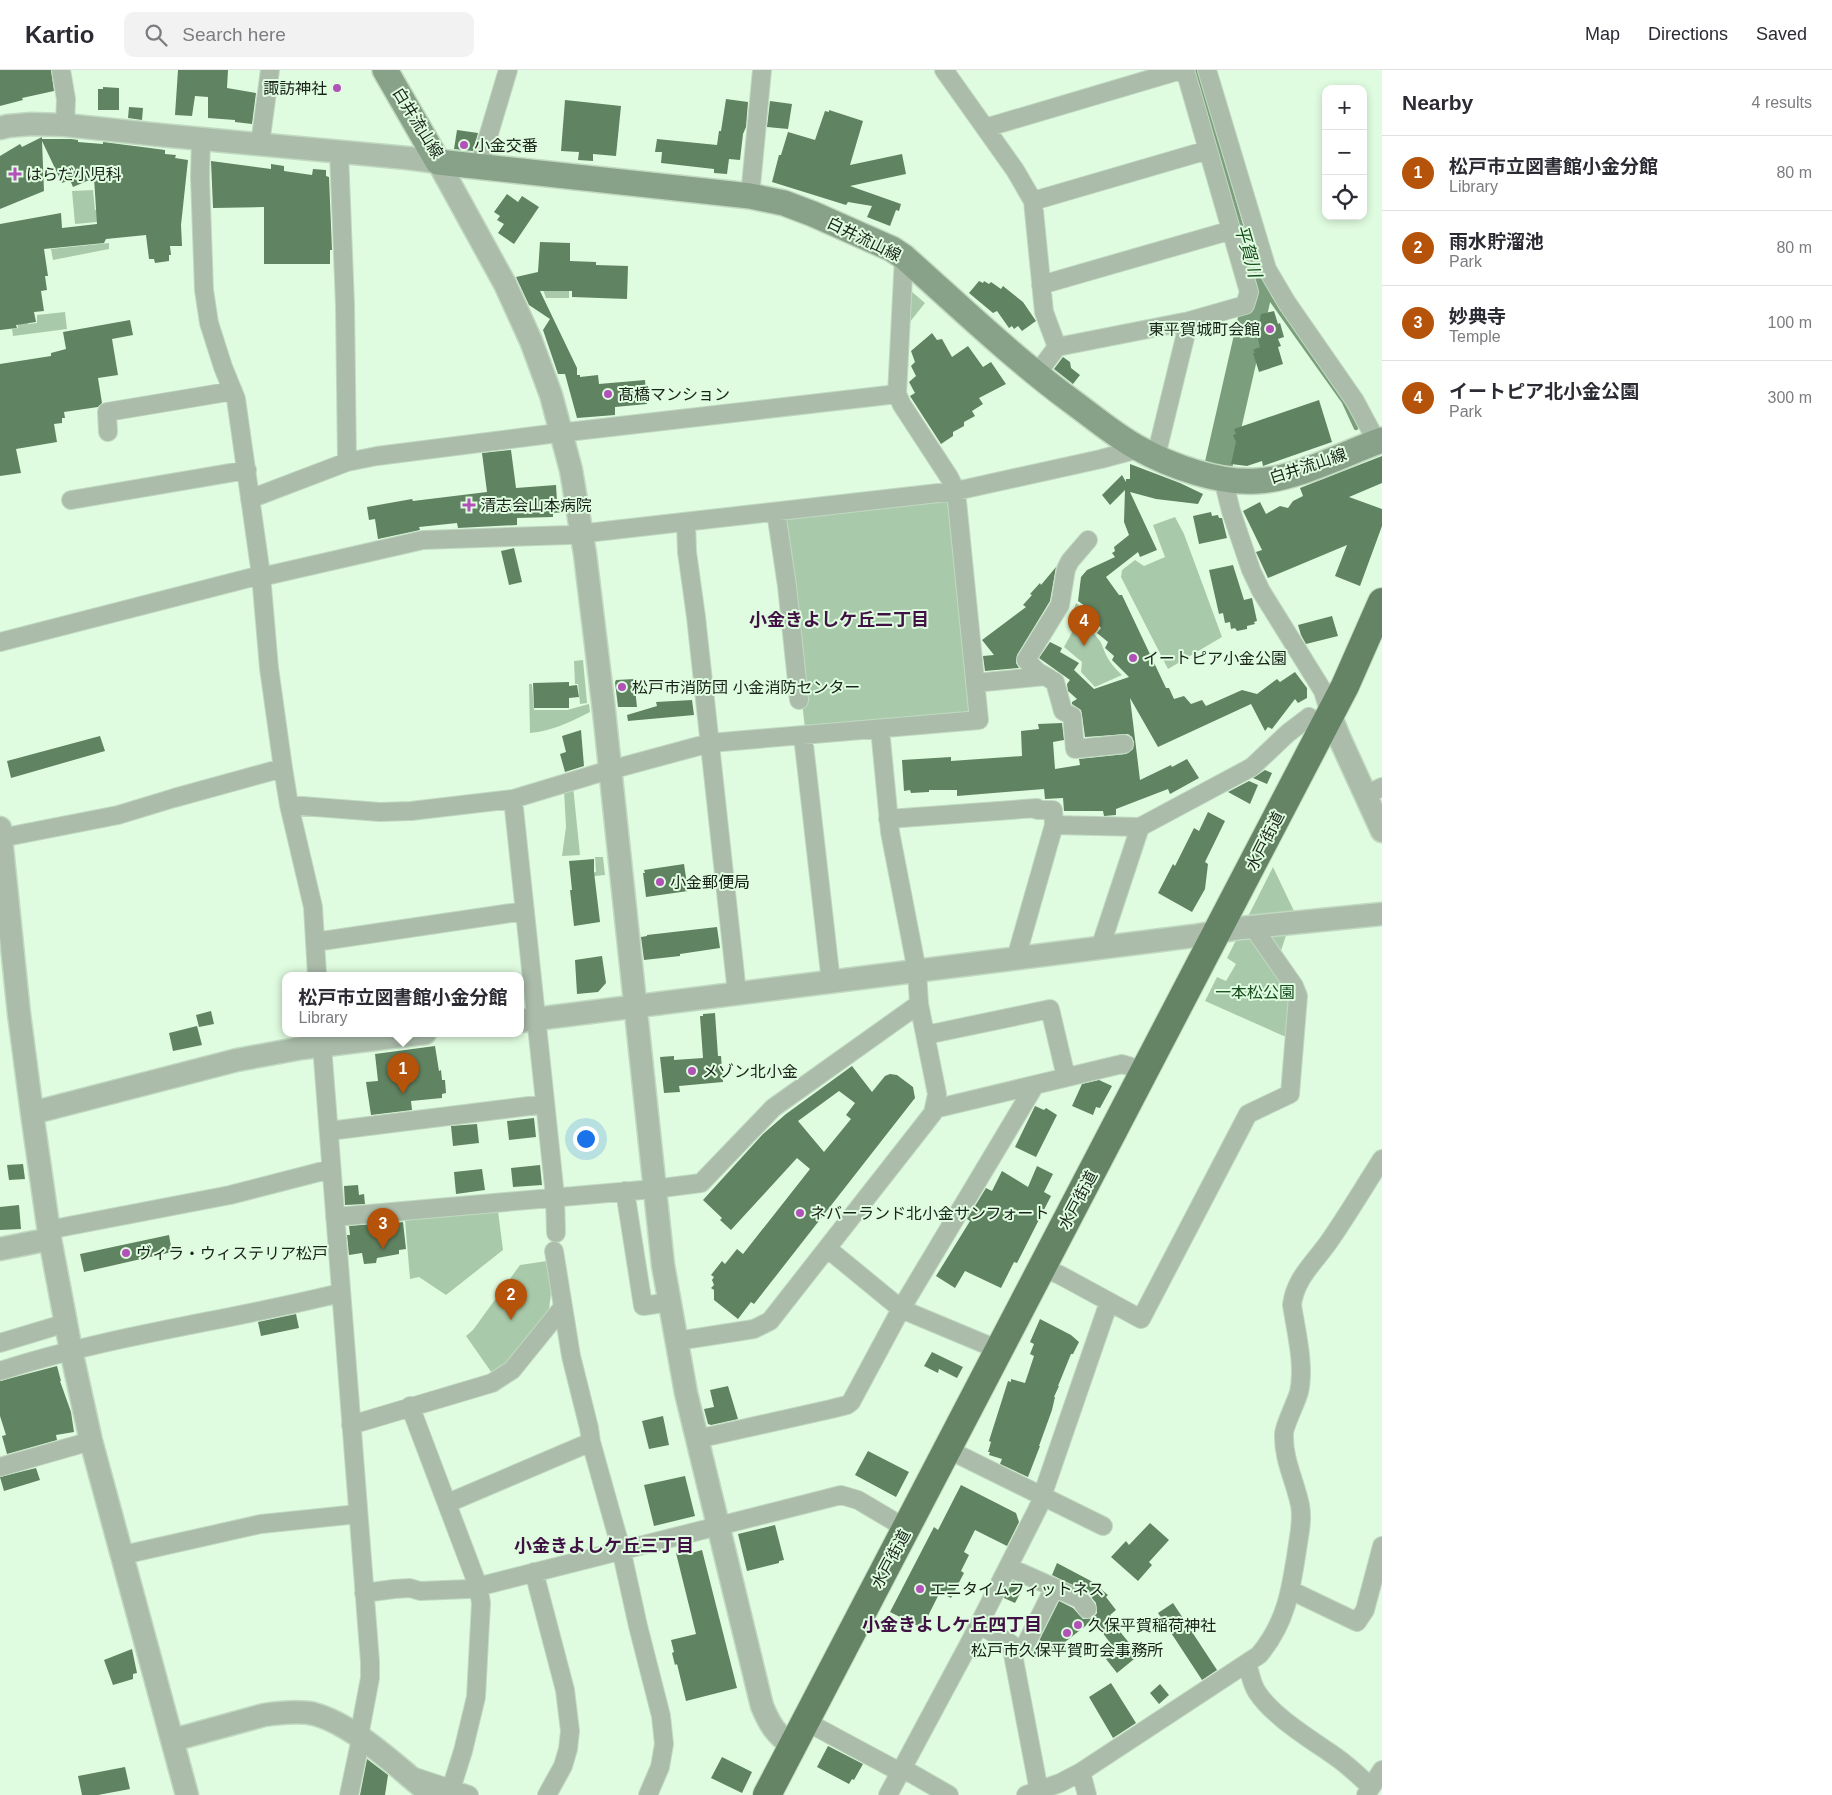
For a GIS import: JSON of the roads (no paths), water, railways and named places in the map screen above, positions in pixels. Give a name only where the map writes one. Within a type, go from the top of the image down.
[{"type":"highway","name":"水戸街道","points":[[767,1795],[1356,664],[1382,602]]},
{"type":"main road","name":"白井流山線","points":[[385,70],[438,162],[750,196],[784,203],[892,249],[904,257],[992,338],[1108,428],[1147,452],[1186,469],[1240,482],[1271,480],[1293,474],[1380,441]]},
{"type":"street","points":[[61,70],[66,99],[65,125]]},
{"type":"street","points":[[260,144],[270,70]]},
{"type":"street","points":[[478,167],[508,70]]},
{"type":"street","points":[[750,196],[762,70]]},
{"type":"street","points":[[944,70],[1024,183],[1033,201],[1044,312],[1057,347]]},
{"type":"street","points":[[985,128],[1181,70]]},
{"type":"street","points":[[1036,374],[1057,347],[1189,321],[1245,305],[1249,292],[1185,70]]},
{"type":"street","points":[[1207,70],[1267,269],[1380,441]]},
{"type":"street","points":[[0,128],[31,124],[65,125],[438,162],[488,252],[522,321],[551,396],[562,432],[582,533],[610,770],[654,1189],[677,1341],[697,1439],[762,1706],[771,1727],[792,1746]]},
{"type":"street","points":[[201,138],[200,177],[204,290],[209,323],[222,367],[236,399],[261,576],[269,668],[283,768],[289,805],[313,907],[317,972]]},
{"type":"street","points":[[1033,201],[1208,150]]},
{"type":"street","points":[[339,152],[345,305],[346,462]]},
{"type":"street","points":[[1041,285],[1232,230]]},
{"type":"street","points":[[289,805],[380,812],[411,811],[513,799],[710,743],[979,720],[956,491],[950,477],[902,405],[897,394],[904,257]]},
{"type":"street","points":[[0,642],[261,576],[423,540],[582,533],[956,491],[1147,452],[1189,321]]},
{"type":"street","points":[[108,432],[107,412],[233,391]]},
{"type":"street","points":[[250,499],[346,462],[562,432],[897,394]]},
{"type":"street","points":[[71,500],[247,470]]},
{"type":"street","points":[[1223,479],[1231,511],[1251,570],[1261,591],[1323,691],[1327,720],[1374,791],[1382,831]]},
{"type":"street","points":[[776,512],[787,586],[799,700]]},
{"type":"street","points":[[686,522],[688,560],[737,993]]},
{"type":"street","points":[[1088,540],[1066,569],[1060,605],[1026,660],[1038,672],[1055,682],[1063,711],[1072,716],[1075,749],[1124,744]]},
{"type":"street","points":[[975,683],[1045,676]]},
{"type":"street","points":[[1054,825],[1140,827],[1252,767],[1288,733],[1309,717],[1327,720]]},
{"type":"street","points":[[677,1341],[754,1329],[770,1321],[934,1113],[937,1094],[919,1004],[917,971],[894,863],[880,729]]},
{"type":"street","points":[[803,736],[831,982]]},
{"type":"street","points":[[187,1795],[91,1441],[71,1350],[49,1234],[4,911],[1,833],[118,815],[283,768]]},
{"type":"street","points":[[513,799],[525,911],[528,1020],[544,1104],[555,1196],[556,1233]]},
{"type":"street","points":[[888,819],[1037,808],[1037,810],[1053,810],[1054,825],[1016,958]]},
{"type":"street","points":[[1100,948],[1140,827]]},
{"type":"street","points":[[315,942],[525,911]]},
{"type":"street","points":[[528,1020],[1253,927],[1382,914]]},
{"type":"street","points":[[1253,927],[1309,1010]]},
{"type":"street","points":[[1043,1268],[1060,1275],[1141,1319],[1248,1114],[1290,1094],[1298,996]]},
{"type":"street","points":[[335,1217],[555,1196],[654,1189],[701,1183],[773,1108],[919,1004]]},
{"type":"street","points":[[926,1035],[1050,1009],[1066,1077]]},
{"type":"street","points":[[32,1113],[321,1039],[356,1037]]},
{"type":"street","points":[[321,1039],[370,1678],[348,1795]]},
{"type":"street","points":[[934,1110],[1122,1064],[1145,1071]]},
{"type":"street","points":[[697,1439],[847,1405],[851,1402],[901,1309],[1035,1085]]},
{"type":"street","points":[[329,1132],[544,1104]]},
{"type":"street","points":[[979,1624],[1011,1644],[1032,1793],[1060,1783],[1082,1772],[1259,1655],[1272,1640],[1282,1617],[1290,1590],[1301,1522],[1300,1506],[1286,1459],[1284,1432],[1299,1390],[1300,1362],[1292,1305],[1293,1296],[1298,1281],[1327,1244],[1382,1160]]},
{"type":"street","points":[[0,1249],[49,1234],[205,1200],[331,1169]]},
{"type":"street","points":[[625,1190],[643,1306],[670,1302]]},
{"type":"street","points":[[631,1233],[659,1230]]},
{"type":"street","points":[[828,1249],[901,1309],[1000,1350]]},
{"type":"street","points":[[554,1251],[571,1356],[590,1428],[591,1442],[621,1549],[661,1716],[664,1744],[660,1767],[648,1795]]},
{"type":"street","points":[[0,1371],[71,1350],[277,1309],[340,1293]]},
{"type":"street","points":[[888,1795],[1044,1497],[1109,1302]]},
{"type":"street","points":[[351,1425],[492,1383],[512,1370],[563,1307]]},
{"type":"street","points":[[0,1344],[66,1323]]},
{"type":"street","points":[[410,1406],[448,1503],[478,1586],[481,1602],[476,1697],[440,1791]]},
{"type":"street","points":[[0,1467],[91,1441]]},
{"type":"street","points":[[448,1503],[591,1442]]},
{"type":"street","points":[[947,1450],[1103,1526]]},
{"type":"street","points":[[364,1593],[394,1588],[410,1588],[420,1591],[457,1590],[478,1586],[841,1495],[858,1500],[907,1529]]},
{"type":"street","points":[[123,1555],[261,1524],[358,1514]]},
{"type":"street","points":[[1290,1590],[1357,1622],[1365,1610],[1382,1546]]},
{"type":"street","points":[[1008,1567],[1080,1599],[1086,1609]]},
{"type":"street","points":[[534,1572],[565,1690],[570,1731],[568,1749],[563,1766],[547,1795]]},
{"type":"street","points":[[1013,1653],[1026,1644],[1054,1588]]},
{"type":"street","points":[[1247,1663],[1256,1691],[1263,1699],[1280,1716],[1336,1757],[1368,1791],[1382,1770]]},
{"type":"street","points":[[173,1740],[226,1725],[277,1714],[313,1714],[332,1721],[360,1737],[405,1774],[440,1791],[469,1795]]},
{"type":"street","points":[[805,1721],[949,1795]]},
{"type":"street","points":[[1082,1772],[1087,1795]]},
{"type":"waterway","name":"平賀川","points":[[1196,70],[1259,288],[1265,291],[1344,402],[1356,428]]},
{"type":"waterway","name":"平賀川","points":[[1219,463],[1259,288]]},
{"type":"place","name":"諏訪神社","points":[[337,88]]},
{"type":"place","name":"小金交番","points":[[464,145]]},
{"type":"place","name":"はらだ小児科","points":[[15,174]]},
{"type":"place","name":"東平賀城町会館","points":[[1270,329]]},
{"type":"place","name":"髙橋マンション","points":[[608,394]]},
{"type":"place","name":"清志会山本病院","points":[[469,505]]},
{"type":"place","name":"イートピア北小金公園","points":[[1084,646]]},
{"type":"place","name":"イートピア小金公園","points":[[1133,658]]},
{"type":"place","name":"松戸市消防団 小金消防センター","points":[[622,687]]},
{"type":"place","name":"小金郵便局","points":[[660,882]]},
{"type":"place","name":"メゾン北小金","points":[[692,1071]]},
{"type":"place","name":"松戸市立図書館小金分館","points":[[403,1094]]},
{"type":"place","name":"ネバーランド北小金サンフォート","points":[[800,1213]]},
{"type":"place","name":"妙典寺","points":[[383,1249]]},
{"type":"place","name":"ヴィラ・ウィステリア松戸","points":[[126,1253]]},
{"type":"place","name":"雨水貯溜池","points":[[511,1320]]},
{"type":"place","name":"エニタイムフィットネス","points":[[920,1589]]},
{"type":"place","name":"久保平賀稲荷神社","points":[[1078,1625]]},
{"type":"place","name":"松戸市久保平賀町会事務所","points":[[1067,1633]]},
{"type":"district","name":"小金きよしケ丘二丁目","points":[[839,620]]},
{"type":"district","name":"小金きよしケ丘三丁目","points":[[604,1546]]},
{"type":"district","name":"小金きよしケ丘四丁目","points":[[952,1625]]},
{"type":"park label","name":"一本松公園","points":[[1255,992]]}]
